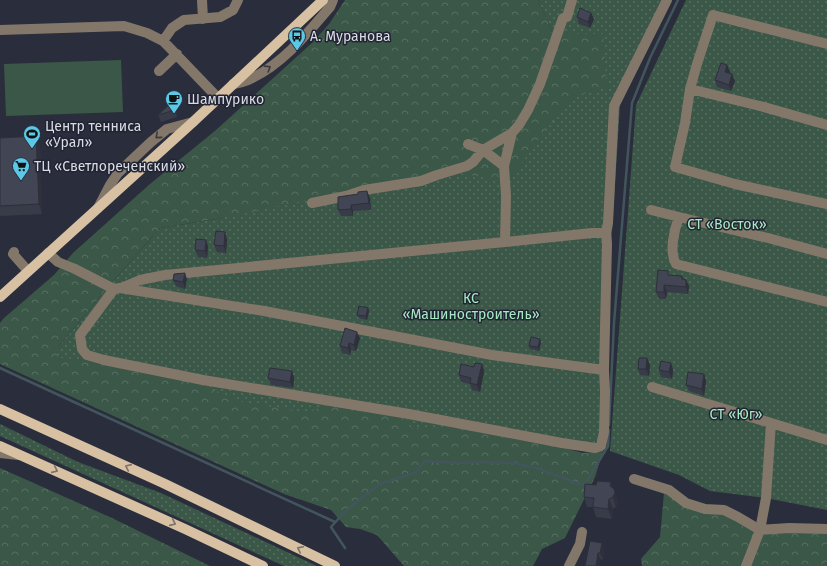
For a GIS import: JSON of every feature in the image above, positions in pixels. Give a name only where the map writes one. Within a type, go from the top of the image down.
[{"type":"main road","points":[[0,297],[193,122],[323,0]]},
{"type":"main road","points":[[0,409],[163,483],[335,566]]},
{"type":"main road","points":[[0,446],[185,529],[263,566]]},
{"type":"street","points":[[202,0],[203,19]]},
{"type":"street","points":[[163,42],[172,28],[184,20],[220,17],[233,10],[238,0]]},
{"type":"street","points":[[233,84],[248,80],[266,69],[295,46],[330,7],[333,0]]},
{"type":"street","points":[[312,203],[346,196],[364,190],[421,181],[467,166],[473,162],[483,150],[512,133],[519,125],[540,84],[563,18],[567,17],[572,0]]},
{"type":"street","points":[[606,233],[592,233],[165,275],[140,280],[117,288],[80,335],[82,349],[86,355],[104,360],[203,380],[394,412],[562,443],[595,448],[601,446],[604,432],[606,391],[604,370],[606,233],[614,106],[667,0]]},
{"type":"street","points":[[827,44],[713,15],[690,89],[685,123],[675,167],[735,184],[827,204]]},
{"type":"street","points":[[0,30],[124,26],[146,33],[163,42],[177,54],[218,98]]},
{"type":"street","points":[[159,71],[177,54]]},
{"type":"street","points":[[690,89],[760,106],[827,125]]},
{"type":"street","points":[[505,242],[506,196],[504,166],[512,133]]},
{"type":"street","points":[[468,144],[483,150],[504,166]]},
{"type":"street","points":[[651,210],[679,218],[768,238],[827,254]]},
{"type":"street","points":[[679,218],[674,231],[673,259],[676,264],[827,302]]},
{"type":"street","points":[[14,252],[13,254],[28,271]]},
{"type":"street","points":[[48,253],[58,262],[117,288],[264,311],[492,355],[604,370]]},
{"type":"street","points":[[652,387],[827,440]]},
{"type":"street","points":[[746,566],[760,530],[766,492],[771,423]]},
{"type":"street","points":[[0,454],[19,455]]},
{"type":"street","points":[[634,479],[669,490],[686,503],[706,509],[724,510],[760,530],[789,528],[827,529]]},
{"type":"street","points":[[570,566],[580,544],[582,532]]},
{"type":"green space","points":[[345,0],[538,0],[553,33],[603,34],[607,88],[574,96],[536,142],[516,172],[502,181],[449,171],[222,218],[160,228],[58,347],[58,358],[104,360],[164,371],[247,403],[306,412],[332,404],[407,417],[410,428],[453,429],[539,441],[583,453],[603,451],[595,477],[565,538],[542,549],[533,566],[404,566],[377,535],[360,529],[346,527],[331,510],[284,494],[0,364],[0,323],[4,318],[54,275],[73,253],[150,184],[216,130],[313,42],[329,24]]},
{"type":"green space","name":"КС «Машиностроитель»","points":[[538,0],[672,0],[620,105],[612,232],[603,451],[436,442],[57,373],[58,347],[160,228],[222,218],[553,33]]},
{"type":"green space","name":"СТ «Восток»","points":[[686,0],[827,0],[827,510],[766,498],[710,491],[679,475],[610,451],[636,105]]},
{"type":"green space","points":[[121,60],[123,112],[6,116],[4,64]]},
{"type":"green space","points":[[0,424],[78,462],[161,493],[317,566],[284,566],[0,436]]},
{"type":"green space","points":[[0,468],[112,518],[210,566],[0,566]]},
{"type":"green space","points":[[664,493],[724,510],[760,530],[827,529],[827,566],[642,566],[641,559],[660,537]]},
{"type":"building","points":[[580,8],[591,13],[588,22],[577,17]]},
{"type":"building","points":[[721,63],[727,65],[725,72],[732,74],[729,85],[715,80]]},
{"type":"building","points":[[174,100],[175,110],[158,115]]},
{"type":"building","name":"ТЦ «Светлореченский»","points":[[36,136],[39,204],[0,206],[0,138]]},
{"type":"building","points":[[367,191],[369,203],[351,205],[351,209],[338,210],[338,197]]},
{"type":"building","points":[[216,231],[225,232],[224,246],[214,245]]},
{"type":"building","points":[[196,239],[206,240],[205,251],[195,250]]},
{"type":"building","points":[[658,270],[668,271],[668,275],[682,276],[682,279],[686,280],[686,287],[664,285],[664,292],[656,292]]},
{"type":"building","points":[[185,273],[183,282],[173,280],[174,274]]},
{"type":"building","points":[[359,306],[368,308],[366,316],[357,315]]},
{"type":"building","points":[[345,328],[357,332],[354,345],[349,343],[348,348],[340,346]]},
{"type":"building","points":[[531,337],[540,339],[538,347],[529,346]]},
{"type":"building","points":[[639,358],[647,358],[646,369],[638,369]]},
{"type":"building","points":[[661,361],[671,363],[669,372],[659,370]]},
{"type":"building","points":[[475,363],[482,364],[477,385],[470,383],[471,378],[459,375],[461,364],[474,367]]},
{"type":"building","points":[[270,368],[292,371],[290,382],[268,378]]},
{"type":"building","points":[[688,372],[704,374],[702,389],[686,385]]},
{"type":"building","points":[[597,481],[611,482],[610,486],[614,489],[615,493],[613,497],[609,499],[608,509],[593,507],[594,498],[584,497],[585,484],[596,485]]},
{"type":"building","points":[[590,541],[602,543],[600,553],[598,553],[596,566],[585,566]]},
{"type":"waterway","points":[[609,425],[614,323],[632,103],[650,58],[678,0]]},
{"type":"waterway","points":[[0,368],[335,522]]},
{"type":"waterway","points":[[345,548],[331,527],[341,516],[380,484],[416,472],[425,461],[458,463],[513,463],[537,468],[579,484],[585,484],[608,446],[609,430]]},
{"type":"place","name":"А. Муранова","points":[[297,51]]},
{"type":"place","name":"Шампурико","points":[[174,114]]},
{"type":"place","name":"Центр тенниса «Урал»","points":[[32,149]]},
{"type":"place","name":"ТЦ «Светлореченский»","points":[[21,181]]},
{"type":"park label","name":"СТ «Юг»","points":[[736,414]]}]
